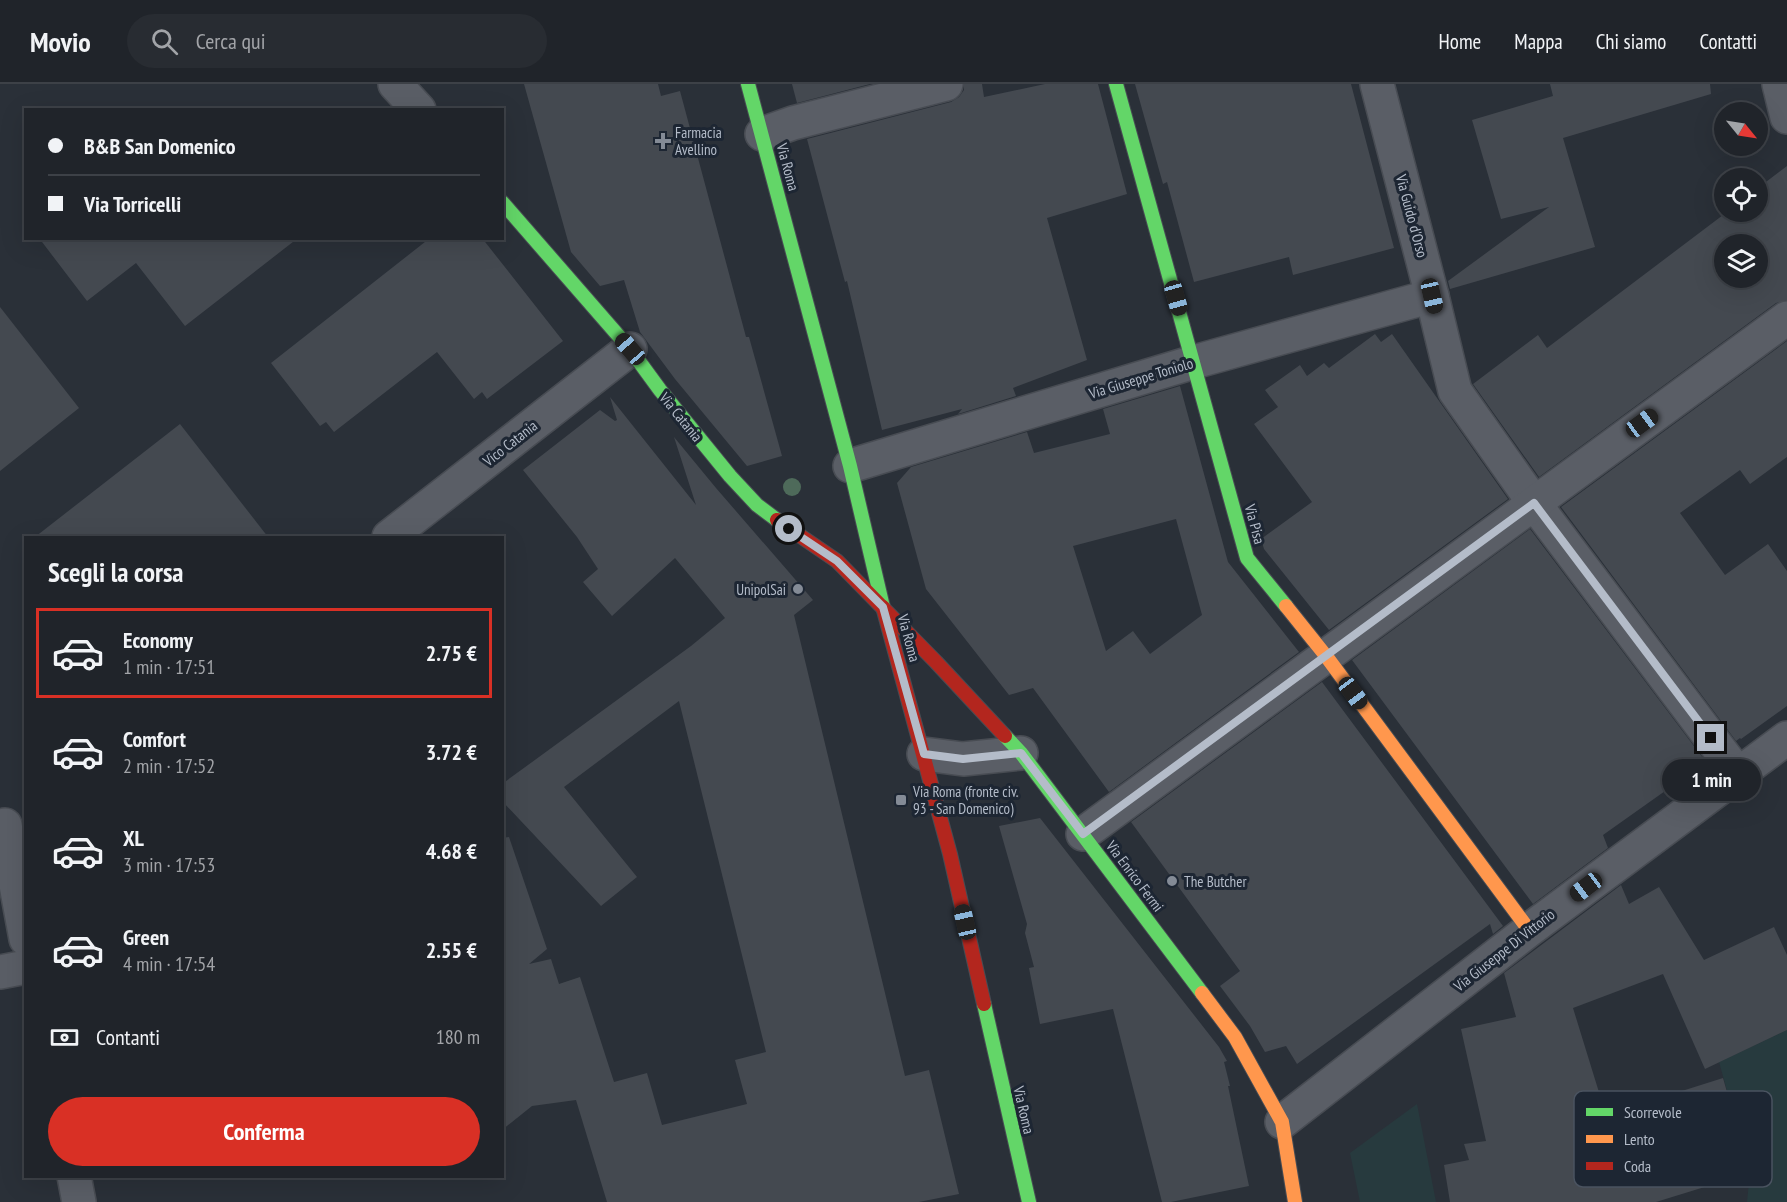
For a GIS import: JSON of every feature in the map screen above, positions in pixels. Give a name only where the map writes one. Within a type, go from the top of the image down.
[{"type":"street","points":[[395,84],[417,108]]},
{"type":"street","name":"Via Roma","points":[[748,84],[850,466],[883,607],[950,854],[1029,1202]]},
{"type":"street","points":[[762,134],[793,123],[946,84]]},
{"type":"street","name":"Via Pisa","points":[[1116,84],[1247,558],[1326,656],[1529,930]]},
{"type":"street","name":"Via Guido d'Orso","points":[[1377,84],[1455,391],[1534,503],[1738,774]]},
{"type":"street","points":[[1779,84],[1787,117]]},
{"type":"street","name":"Via Catania","points":[[504,204],[630,349],[730,476],[757,505],[837,561],[883,607]]},
{"type":"street","name":"Via Giuseppe Toniolo","points":[[850,466],[1194,362],[1432,296]]},
{"type":"street","points":[[1083,834],[1787,318]]},
{"type":"street","name":"Vico Catania","points":[[390,536],[630,349]]},
{"type":"street","name":"Via Enrico Fermi","points":[[883,607],[1021,753],[1235,1037],[1282,1122],[1295,1202]]},
{"type":"street","name":"Via Giuseppe Di Vittorio","points":[[1282,1122],[1529,930],[1787,738]]},
{"type":"street","points":[[924,754],[963,759],[1021,753]]},
{"type":"street","points":[[4,825],[24,929]]},
{"type":"street","points":[[0,972],[24,967]]},
{"type":"street","points":[[74,1178],[79,1202]]},
{"type":"green space","points":[[1787,1030],[1787,1202],[1747,1202],[1748,1187],[1772,1187],[1772,1091],[1727,1091],[1719,1062]]},
{"type":"green space","points":[[1417,1104],[1436,1202],[1360,1202],[1350,1153]]},
{"type":"building","points":[[524,84],[658,84],[661,96],[680,91],[746,337],[749,337],[782,456],[747,466],[675,379],[640,332],[624,280],[600,286],[571,252]]},
{"type":"building","points":[[792,84],[870,84],[797,103]]},
{"type":"building","points":[[964,84],[982,84],[984,97],[1045,84],[1098,84],[1127,194],[1047,218],[1087,360],[1013,388],[1016,396],[958,414],[962,409],[882,430],[847,281],[845,282],[807,139],[951,102],[959,97],[964,90]]},
{"type":"building","points":[[1135,84],[1351,84],[1394,248],[1293,275],[1289,257],[1194,282],[1167,182],[1163,184]]},
{"type":"building","points":[[1550,84],[1710,84],[1711,94],[1563,138],[1595,247],[1450,289],[1448,281],[1549,207],[1501,219],[1472,120],[1553,96]]},
{"type":"building","points":[[1787,166],[1787,300],[1776,303],[1539,477],[1473,384],[1538,335],[1547,348],[1714,222],[1768,222],[1768,180]]},
{"type":"building","points":[[41,240],[295,240],[185,326],[136,263],[87,301]]},
{"type":"building","points":[[427,240],[484,240],[563,341],[487,399],[482,392],[474,399],[437,352],[334,432],[326,422],[320,426],[271,363]]},
{"type":"building","points":[[0,307],[79,408],[0,471]]},
{"type":"building","points":[[1375,334],[1381,342],[1392,334],[1508,499],[1329,630],[1264,549],[1261,539],[1312,502],[1254,424],[1278,407],[1265,390],[1300,365],[1307,376],[1324,363],[1329,368]]},
{"type":"building","points":[[1787,341],[1787,457],[1750,484],[1740,470],[1680,513],[1725,575],[1768,544],[1787,571],[1787,706],[1736,741],[1561,507]]},
{"type":"building","points":[[1180,386],[1228,562],[1299,652],[1109,792],[1033,688],[1009,695],[926,589],[897,483],[911,467],[1027,432],[1034,453],[1110,434],[1103,409]],"holes":[[[1176,519],[1202,615],[1150,654],[1133,631],[1106,651],[1073,546]]]},
{"type":"building","points":[[610,397],[696,505],[674,437],[813,600],[794,615],[905,1076],[929,1070],[959,1194],[919,1202],[607,1202],[576,1100],[532,1106],[504,1128],[504,838],[509,837],[547,949],[529,964],[551,959],[559,984],[580,977],[614,1082],[647,1073],[662,1125],[747,1104],[735,1060],[766,1052],[679,701],[564,787],[637,877],[601,906],[504,803],[504,783],[691,646],[725,618],[675,558],[612,616],[583,582],[598,569],[577,537],[523,470],[600,410],[615,421],[617,420]]},
{"type":"building","points":[[180,424],[267,536],[36,536]]},
{"type":"building","points":[[1530,529],[1706,762],[1603,835],[1608,848],[1533,904],[1352,660]]},
{"type":"building","points":[[1322,682],[1503,926],[1493,934],[1490,924],[1297,1064],[1286,1046],[1265,1052],[1250,1026],[1220,986],[1240,971],[1131,822]]},
{"type":"building","points":[[1040,818],[1219,1047],[1227,1061],[1224,1062],[1230,1086],[1228,1086],[1249,1186],[1162,1202],[1113,1009],[1040,1024],[1029,968],[1034,967],[1025,933],[1027,924],[999,826]]},
{"type":"building","points":[[1621,885],[1629,904],[1659,887],[1704,960],[1774,927],[1787,955],[1787,1030],[1705,1069],[1663,974],[1573,1008],[1599,1091],[1574,1091],[1574,1187],[1705,1187],[1656,1202],[1450,1202],[1444,1165],[1469,1160],[1464,1144],[1486,1141],[1461,1029],[1516,1017],[1504,973]]},
{"type":"building","points":[[1723,1078],[1727,1091],[1682,1091]]},
{"type":"traffic: fast","points":[[748,84],[850,466],[883,607]]},
{"type":"traffic: fast","points":[[1116,84],[1247,558],[1286,606]]},
{"type":"traffic: fast","points":[[504,204],[630,349],[730,476],[757,505],[777,520]]},
{"type":"traffic: fast","points":[[1005,736],[1021,753],[1202,993]]},
{"type":"traffic: fast","points":[[984,1004],[1029,1202]]},
{"type":"traffic: slow","points":[[1286,606],[1326,656],[1529,930]]},
{"type":"traffic: slow","points":[[1202,993],[1235,1037],[1282,1122],[1295,1202]]},
{"type":"traffic: jam","points":[[777,520],[837,561],[1005,736]]},
{"type":"traffic: jam","points":[[883,607],[950,854],[984,1004]]},
{"type":"place","name":"Farmacia Avellino","points":[[663,141]]},
{"type":"place","name":"UnipolSai","points":[[798,589]]},
{"type":"place","name":"Via Roma (fronte civ. 93 - San Domenico)","points":[[901,800]]},
{"type":"place","name":"The Butcher","points":[[1172,881]]},
{"type":"route","points":[[789,529],[837,561],[883,607],[924,754],[963,759],[1021,753],[1083,834],[1534,503],[1711,738]]}]
